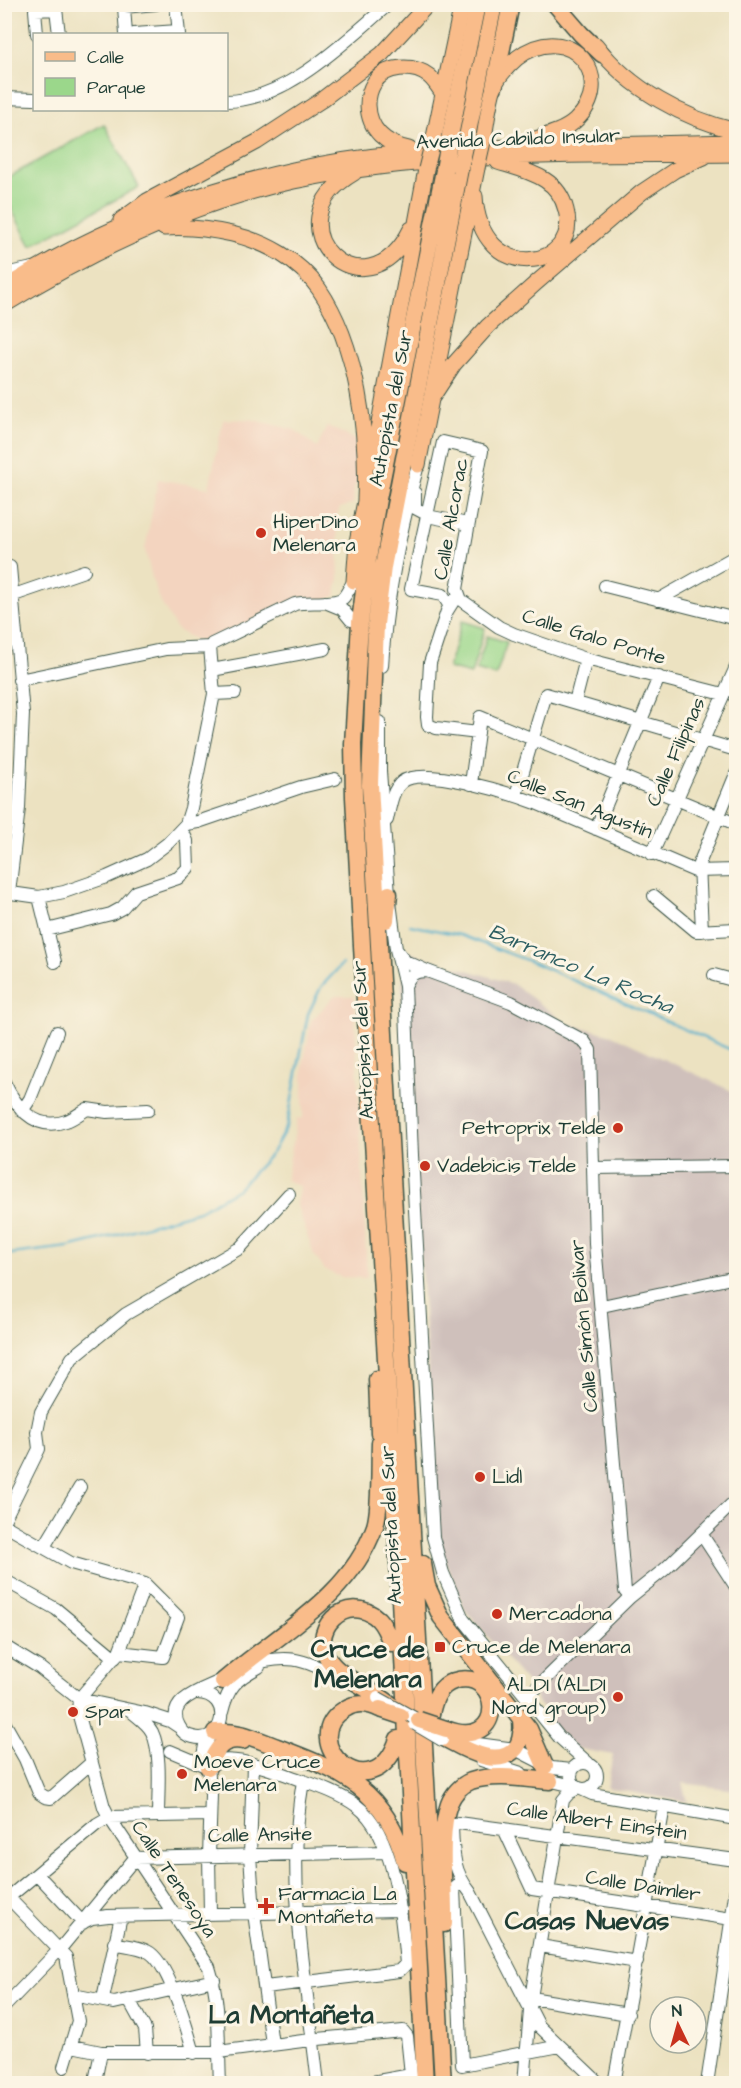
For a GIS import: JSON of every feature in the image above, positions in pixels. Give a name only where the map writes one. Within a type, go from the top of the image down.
[{"type":"highway","name":"Autopista del Sur","points":[[443,2084],[370,785],[375,624],[382,567],[465,169],[450,137],[477,4]]},
{"type":"highway","name":"Autopista del Sur","points":[[450,137],[494,4]]},
{"type":"highway","points":[[494,87],[511,4]]},
{"type":"highway","points":[[555,4],[580,34],[602,54]]},
{"type":"highway","name":"Autopista del Sur","points":[[416,2081],[419,1960],[354,797],[353,744],[360,622],[378,499],[465,169]]},
{"type":"highway","points":[[353,744],[345,703],[354,582]]},
{"type":"highway","points":[[380,971],[389,894]]},
{"type":"highway","points":[[384,1325],[376,1357],[380,1443],[385,1486],[391,1643],[410,1937],[419,1960]]},
{"type":"highway","points":[[408,1440],[416,1484],[427,1586],[441,1617],[533,1736],[548,1773],[485,1779],[464,1785],[450,1801],[444,1826],[444,1929],[437,1970]]},
{"type":"highway","points":[[223,1681],[325,1599],[351,1571],[375,1524],[380,1443]]},
{"type":"highway","points":[[423,1560],[422,1720],[444,1912]]},
{"type":"highway","points":[[385,1704],[332,1664],[323,1650],[324,1632],[332,1618],[346,1610],[364,1610],[378,1619],[391,1643]]},
{"type":"highway","points":[[422,1720],[440,1690],[455,1681],[466,1679],[475,1682],[489,1693],[492,1713],[486,1725],[476,1733],[444,1735]]},
{"type":"highway","points":[[385,1704],[360,1704],[349,1706],[341,1711],[334,1718],[329,1730],[330,1749],[344,1767],[367,1772],[382,1765],[392,1755],[398,1739]]},
{"type":"highway","points":[[422,1720],[476,1754],[490,1757],[501,1757],[515,1749],[521,1736],[521,1720]]},
{"type":"highway","points":[[213,1734],[236,1732],[285,1750],[345,1778],[367,1794],[388,1818],[405,1862]]},
{"type":"highway","points":[[208,1767],[217,1748],[226,1741],[235,1739],[285,1750]]},
{"type":"main road","points":[[103,234],[147,201],[257,142],[320,101],[382,54],[428,4]]},
{"type":"main road","points":[[354,582],[357,542],[364,500],[426,169],[450,137],[443,94],[462,4]]},
{"type":"main road","points":[[565,4],[602,54],[663,103],[693,118],[736,131]]},
{"type":"main road","points":[[418,465],[431,399],[465,169],[484,137],[494,87],[510,64],[523,54],[543,45],[557,44],[568,48],[579,56],[590,70],[592,95],[584,111],[574,122],[558,131],[515,146]]},
{"type":"main road","points":[[418,151],[390,143],[376,131],[371,123],[368,108],[369,93],[380,76],[388,71],[414,68],[430,76],[443,94]]},
{"type":"main road","name":"Avenida Cabildo Insular","points":[[4,288],[103,234],[193,198],[269,175],[342,160],[418,151],[515,146],[736,142]]},
{"type":"main road","points":[[431,399],[454,364],[488,326],[536,283],[642,192],[675,170],[710,154]]},
{"type":"main road","name":"Avenida Cabildo Insular","points":[[4,305],[49,279],[153,227],[236,197],[294,181],[358,170],[465,169],[736,154]]},
{"type":"main road","points":[[493,161],[546,180],[554,187],[565,205],[568,231],[565,239],[552,253],[528,260],[511,257],[496,249],[481,224],[465,169],[493,161]]},
{"type":"main road","points":[[358,170],[334,188],[320,213],[320,237],[327,251],[334,258],[342,264],[361,268],[386,260],[396,253],[417,219]]},
{"type":"main road","points":[[124,240],[154,229],[168,228],[206,229],[229,233],[276,250],[299,268],[318,288],[340,331],[359,398],[366,448],[364,500]]},
{"type":"street","points":[[126,33],[124,7],[156,4]]},
{"type":"street","points":[[177,4],[178,33]]},
{"type":"street","points":[[228,101],[256,96],[288,83],[317,64],[389,4]]},
{"type":"street","points":[[37,33],[34,10],[56,9],[58,33]]},
{"type":"street","points":[[4,98],[33,99]]},
{"type":"street","points":[[4,274],[40,267]]},
{"type":"street","name":"Calle Alcorac","points":[[427,515],[443,442],[482,451],[452,597],[429,671],[427,717],[428,725],[435,728],[478,733]]},
{"type":"street","points":[[418,465],[415,508],[427,515],[468,524]]},
{"type":"street","points":[[418,465],[401,525],[390,585],[382,662],[380,771],[389,894],[396,949],[405,986],[412,1155],[435,1552],[458,1611],[569,1747],[595,1768],[600,1787],[608,1796]]},
{"type":"street","name":"Calle Galo Ponte","points":[[427,515],[411,589],[452,597],[514,634],[586,659],[723,694]]},
{"type":"street","points":[[658,600],[736,556]]},
{"type":"street","points":[[10,567],[23,714],[19,808],[7,892],[39,897],[64,892],[147,860],[184,827],[300,787],[335,779]]},
{"type":"street","points":[[14,595],[84,571]]},
{"type":"street","points":[[19,680],[166,649],[210,647],[295,604],[336,601],[344,597],[354,582]]},
{"type":"street","points":[[606,586],[736,619]]},
{"type":"street","points":[[321,601],[342,609],[351,620]]},
{"type":"street","points":[[47,930],[111,914],[122,908],[136,892],[178,878],[188,868],[184,827],[191,808],[214,694],[210,647]]},
{"type":"street","points":[[212,670],[325,649]]},
{"type":"street","points":[[575,702],[586,659]]},
{"type":"street","name":"Calle Filipinas","points":[[652,854],[736,667]]},
{"type":"street","points":[[596,829],[659,677]]},
{"type":"street","points":[[214,694],[235,693]]},
{"type":"street","points":[[516,795],[546,694],[736,750]]},
{"type":"street","points":[[471,784],[480,717],[736,824]]},
{"type":"street","points":[[702,931],[699,864],[736,774]]},
{"type":"street","name":"Calle San Agustín","points":[[385,829],[395,792],[401,782],[414,777],[437,777],[516,795],[652,854],[700,872],[736,870]]},
{"type":"street","points":[[654,896],[696,931],[736,928]]},
{"type":"street","points":[[39,897],[55,962]]},
{"type":"street","points":[[396,949],[405,961],[427,972]]},
{"type":"street","points":[[405,986],[409,976],[416,971],[427,972]]},
{"type":"street","name":"Calle Simón Bolivar","points":[[427,972],[511,1002],[584,1041],[590,1050],[596,1244],[625,1591],[630,1597]]},
{"type":"street","points":[[714,975],[736,981]]},
{"type":"street","points":[[22,1110],[30,1099],[57,1032]]},
{"type":"street","points":[[4,1082],[22,1110],[33,1120],[45,1124],[66,1122],[87,1109],[107,1113],[148,1110]]},
{"type":"street","points":[[594,1168],[736,1166]]},
{"type":"street","points":[[4,1520],[39,1449],[37,1432],[41,1412],[72,1359],[126,1314],[240,1248],[289,1194]]},
{"type":"street","points":[[602,1306],[736,1277]]},
{"type":"street","points":[[44,1547],[80,1487]]},
{"type":"street","points":[[527,1697],[630,1597],[702,1535],[736,1500]]},
{"type":"street","points":[[4,1525],[71,1563],[145,1584],[178,1617],[163,1657],[117,1655],[56,1609],[4,1580]]},
{"type":"street","points":[[702,1535],[736,1587]]},
{"type":"street","points":[[79,1699],[117,1655],[145,1584]]},
{"type":"street","points":[[4,1646],[40,1668],[79,1699],[145,1713],[170,1721],[191,1737],[197,1738],[213,1734]]},
{"type":"street","points":[[145,1713],[170,1708],[191,1694],[223,1681],[244,1667],[269,1658],[295,1659],[323,1669],[385,1704]]},
{"type":"street","points":[[210,1914],[211,1795],[208,1767],[203,1756],[205,1745],[219,1726],[226,1695],[240,1677],[261,1666],[281,1663],[303,1666],[422,1720]]},
{"type":"street","points":[[197,1693],[210,1695],[220,1706],[222,1712]]},
{"type":"street","name":"Calle Tenesoya","points":[[79,1699],[78,1712],[91,1763],[109,1817],[210,1967],[214,1980],[218,2017],[220,2084]]},
{"type":"street","points":[[159,1763],[180,1736],[176,1714],[182,1701]]},
{"type":"street","points":[[130,1710],[144,1721],[152,1732],[159,1763],[158,1816]]},
{"type":"street","points":[[4,1722],[25,1759],[39,1793],[45,1797],[51,1798],[91,1763]]},
{"type":"street","points":[[444,1735],[473,1757],[502,1768],[548,1773],[588,1763]]},
{"type":"street","points":[[569,1747],[573,1768],[571,1777],[579,1788]]},
{"type":"street","points":[[515,1749],[548,1773],[592,1794],[736,1819]]},
{"type":"street","points":[[170,1751],[208,1767],[222,1760],[254,1764],[339,1795],[359,1808],[373,1822],[386,1852],[401,1910],[406,1964],[399,1971],[265,1987]]},
{"type":"street","points":[[254,1764],[250,1855],[254,1914],[272,2044]]},
{"type":"street","points":[[524,2084],[531,2004],[563,1800],[569,1793],[579,1788],[593,1786],[597,1779]]},
{"type":"street","points":[[303,1781],[297,1854],[296,1913],[318,2084]]},
{"type":"street","points":[[614,2084],[664,1807]]},
{"type":"street","points":[[64,2067],[78,2021],[66,1957],[7,1895],[109,1817],[210,1815]]},
{"type":"street","name":"Calle Albert Einstein","points":[[462,1882],[453,1858],[453,1826],[458,1823],[736,1860]]},
{"type":"street","points":[[504,1829],[532,1889],[548,1891]]},
{"type":"street","name":"Calle Ansite","points":[[135,1858],[386,1852]]},
{"type":"street","points":[[4,2007],[83,1923],[98,1911],[135,1858]]},
{"type":"street","points":[[37,1874],[83,1923]]},
{"type":"street","points":[[560,2046],[462,2065],[454,1889],[462,1882],[470,1892],[531,2004],[539,2026],[600,2084]]},
{"type":"street","points":[[707,2084],[736,1888]]},
{"type":"street","name":"Calle Daimler","points":[[548,1891],[732,1919]]},
{"type":"street","points":[[98,1911],[121,1916],[401,1910]]},
{"type":"street","points":[[103,1999],[121,1916]]},
{"type":"street","points":[[114,1944],[149,1952],[171,1981],[194,2053]]},
{"type":"street","points":[[540,1946],[637,1962]]},
{"type":"street","points":[[74,1995],[114,2002],[214,1980]]},
{"type":"street","points":[[129,2000],[145,2029],[147,2053]]},
{"type":"street","points":[[531,2004],[628,2014]]},
{"type":"street","points":[[72,2046],[101,2052],[218,2052],[272,2044],[403,2031],[407,2036],[416,2081],[361,2084]]},
{"type":"street","points":[[95,2081],[101,2052]]},
{"type":"shaded area","points":[[250,419],[295,430],[317,448],[327,426],[356,440],[359,479],[354,487],[353,504],[340,508],[337,515],[339,579],[335,596],[207,642],[200,642],[177,630],[160,601],[145,550],[158,479],[209,488],[223,420]]},
{"type":"shaded area","points":[[408,952],[513,984],[566,1023],[612,1035],[736,1093],[736,1790],[682,1783],[687,1802],[607,1788],[613,1755],[575,1748],[550,1722],[528,1684],[465,1610],[440,1548],[402,984]]},
{"type":"shaded area","points":[[334,996],[354,996],[367,1278],[341,1277],[325,1270],[314,1255],[296,1203],[300,1186],[286,1180],[297,1119],[303,1118],[303,1066],[311,1021]]},
{"type":"green space","points":[[104,124],[139,187],[31,246],[5,197],[5,179]]},
{"type":"green space","points":[[462,621],[485,628],[471,674],[448,668]]},
{"type":"green space","points":[[487,636],[507,642],[496,676],[476,670]]},
{"type":"waterway","name":"Barranco La Rocha","points":[[410,925],[460,935],[534,963],[736,1052]]},
{"type":"waterway","name":"Barranco La Rocha","points":[[4,1259],[11,1254],[68,1247],[199,1211],[238,1189],[272,1153],[287,1126],[308,1014],[321,987],[342,964]]},
{"type":"place","name":"HiperDino Melenara","points":[[261,533]]},
{"type":"place","name":"Petroprix Telde","points":[[618,1128]]},
{"type":"place","name":"Vadebicis Telde","points":[[425,1166]]},
{"type":"place","name":"Lidl","points":[[480,1477]]},
{"type":"place","name":"Mercadona","points":[[497,1614]]},
{"type":"place","name":"Cruce de Melenara","points":[[440,1647]]},
{"type":"place","name":"ALDI (ALDI Nord group)","points":[[618,1697]]},
{"type":"place","name":"Spar","points":[[73,1712]]},
{"type":"place","name":"Moeve Cruce Melenara","points":[[182,1774]]},
{"type":"place","name":"Farmacia La Montañeta","points":[[266,1906]]},
{"type":"district","name":"Cruce de Melenara","points":[[368,1664]]},
{"type":"district","name":"Casas Nuevas","points":[[587,1921]]},
{"type":"district","name":"La Montañeta","points":[[291,2015]]}]
